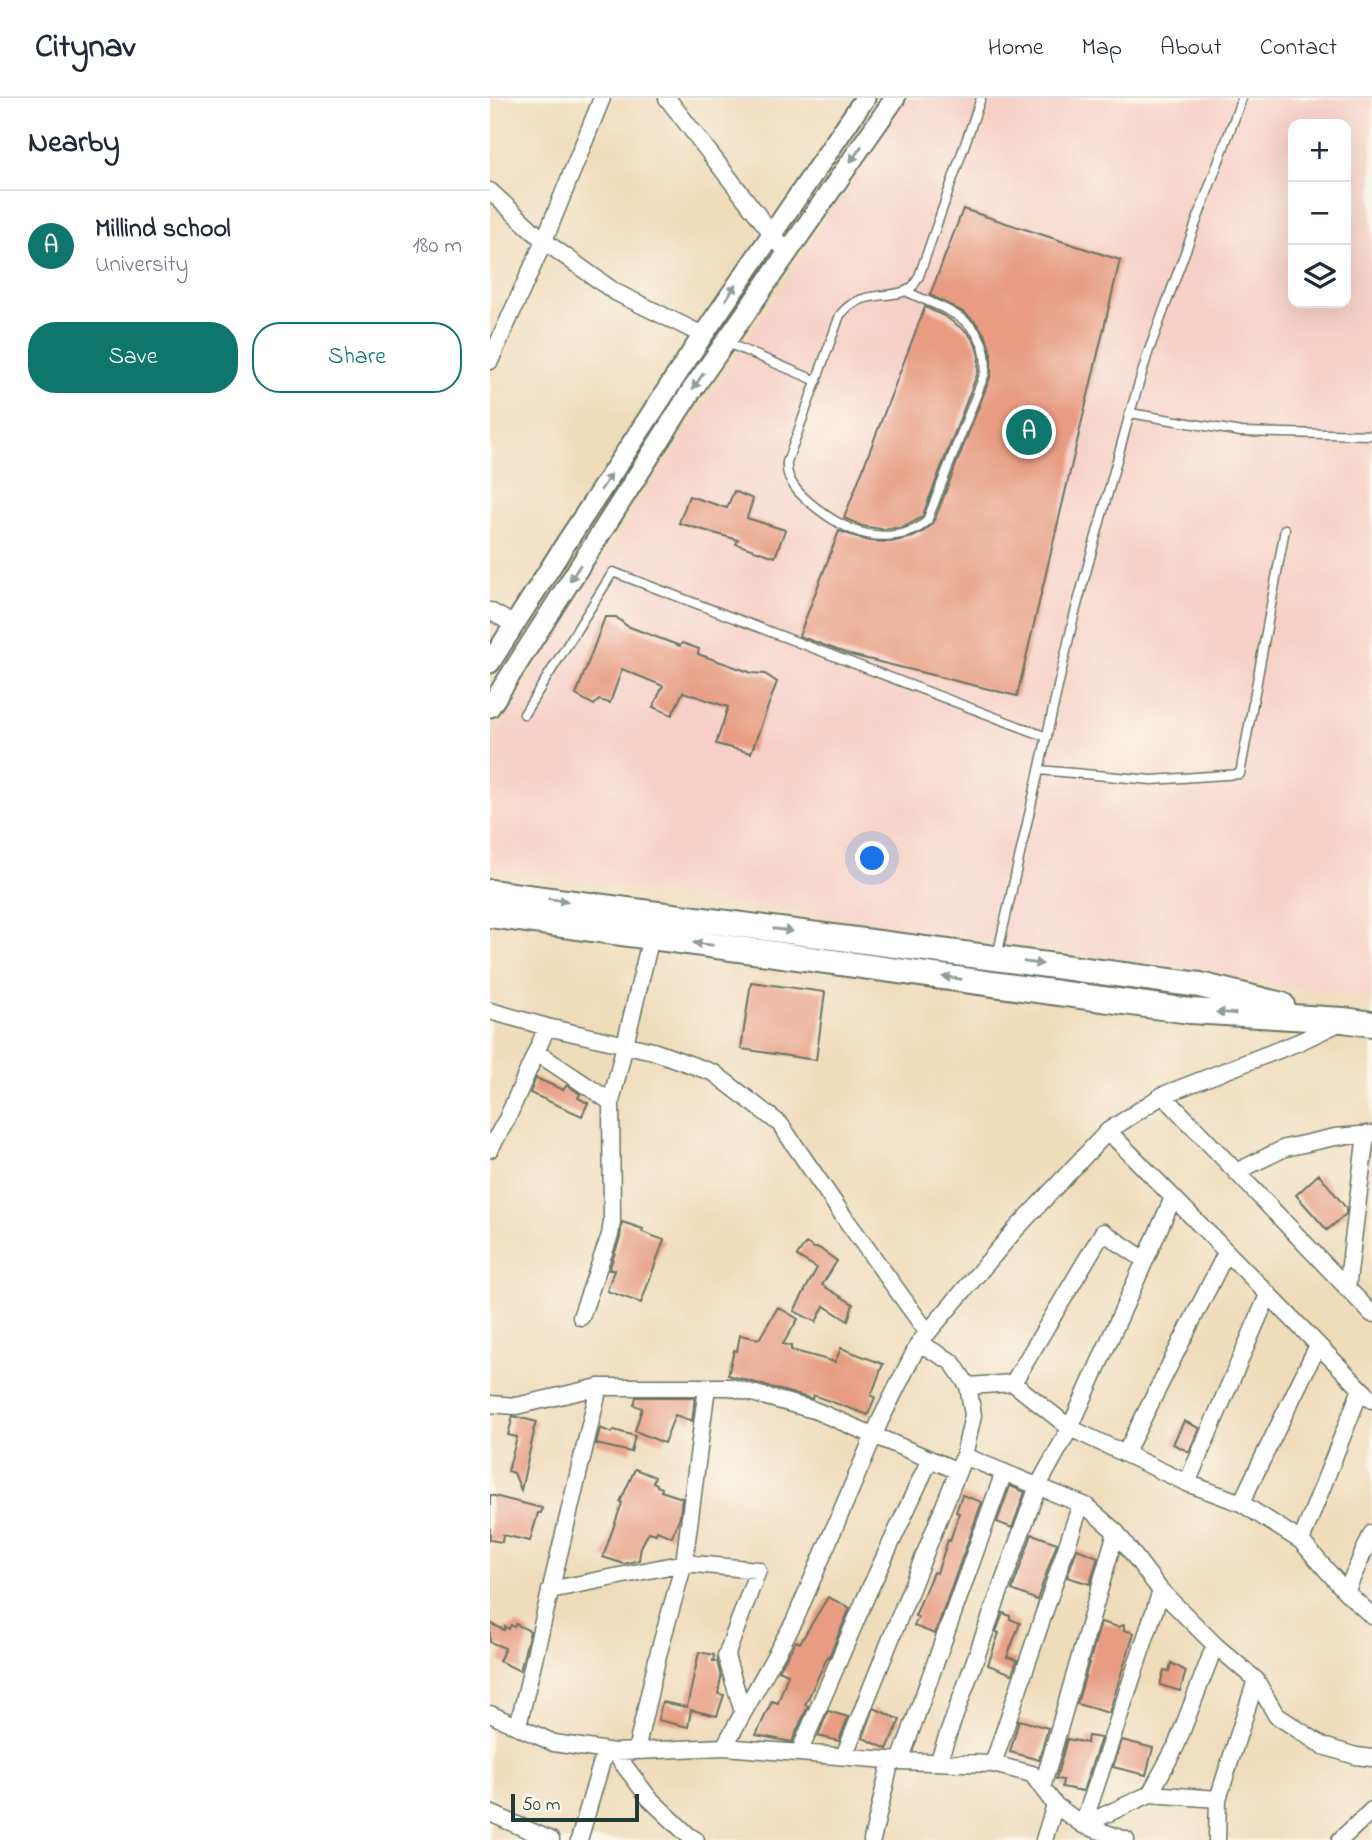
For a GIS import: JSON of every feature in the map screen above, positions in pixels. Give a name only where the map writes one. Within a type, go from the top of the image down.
[{"type":"main road","points":[[490,892],[1200,985],[1343,1020]]},
{"type":"main road","points":[[490,915],[1190,1011],[1372,1024]]},
{"type":"street","points":[[490,361],[544,242],[602,98]]},
{"type":"street","points":[[667,98],[787,253]]},
{"type":"street","points":[[490,663],[703,335],[865,98]]},
{"type":"street","points":[[490,707],[690,393],[895,98]]},
{"type":"street","points":[[490,191],[544,242],[615,292],[703,335]]},
{"type":"street","points":[[490,611],[513,624]]},
{"type":"street","points":[[581,1317],[610,1235],[611,1102],[652,937]]},
{"type":"street","points":[[490,1011],[653,1051],[714,1073],[780,1124],[923,1338],[951,1362],[968,1386],[973,1415],[961,1463],[844,1756]]},
{"type":"street","points":[[724,1747],[794,1622],[874,1436],[923,1338],[1016,1229],[1108,1131],[1163,1095],[1298,1042],[1343,1020]]},
{"type":"street","points":[[490,1149],[507,1119],[547,1027]]},
{"type":"street","points":[[536,1052],[611,1102]]},
{"type":"street","points":[[1163,1095],[1372,1314]]},
{"type":"street","points":[[1108,1131],[1366,1394],[1301,1541]]},
{"type":"street","points":[[1236,1172],[1285,1148],[1335,1137],[1369,1134],[1348,1289]]},
{"type":"street","points":[[938,1762],[1038,1486],[1070,1428],[1173,1198]]},
{"type":"street","points":[[1013,1383],[1103,1232],[1145,1260]]},
{"type":"street","points":[[1125,1454],[1226,1252]]},
{"type":"street","points":[[1187,1483],[1268,1295]]},
{"type":"street","points":[[1241,1503],[1318,1345]]},
{"type":"street","points":[[968,1386],[1013,1383],[1070,1428],[1187,1483],[1241,1503],[1301,1541],[1346,1592],[1372,1616]]},
{"type":"street","points":[[518,1726],[599,1387]]},
{"type":"street","points":[[490,1404],[516,1406],[599,1387],[730,1387],[814,1410],[930,1459],[1004,1472],[1086,1506],[1116,1532],[1161,1591],[1255,1680],[1276,1715],[1323,1746],[1372,1758]]},
{"type":"street","points":[[636,1751],[658,1655],[684,1563],[707,1387]]},
{"type":"street","points":[[799,1753],[866,1597],[930,1459]]},
{"type":"street","points":[[872,1840],[896,1760],[1004,1472]]},
{"type":"street","points":[[993,1764],[1081,1504]]},
{"type":"street","points":[[1042,1788],[1116,1532]]},
{"type":"street","points":[[1346,1592],[1372,1533]]},
{"type":"street","points":[[550,1590],[684,1563],[758,1570],[726,1656],[743,1712]]},
{"type":"street","points":[[1083,1825],[1161,1591]]},
{"type":"street","points":[[1150,1794],[1176,1746],[1215,1645]]},
{"type":"street","points":[[1216,1840],[1218,1799],[1255,1680]]},
{"type":"street","points":[[490,1714],[554,1742],[609,1751],[724,1747],[896,1760],[993,1764],[1032,1774],[1055,1805],[1083,1825],[1126,1840]]},
{"type":"street","points":[[609,1751],[649,1798],[690,1839]]},
{"type":"street","points":[[579,1840],[609,1751]]},
{"type":"street","points":[[1083,1825],[1150,1794],[1218,1799]]},
{"type":"street","points":[[1044,1840],[1055,1805]]},
{"type":"street","points":[[1340,1840],[1372,1810]]},
{"type":"street","points":[[490,1813],[551,1840]]},
{"type":"lane","points":[[905,291],[958,316],[973,327],[984,347],[985,373],[928,520],[920,528],[898,535],[868,534],[839,523],[805,499],[792,483],[787,469],[788,462],[836,324],[846,308],[867,297],[905,291],[913,286],[919,276],[981,98]]},
{"type":"lane","points":[[990,983],[1074,616],[1130,413],[1148,353],[1242,98]]},
{"type":"lane","points":[[725,342],[817,381]]},
{"type":"lane","points":[[1130,413],[1241,432],[1372,435]]},
{"type":"lane","points":[[1039,770],[1152,780],[1240,774],[1285,529]]},
{"type":"lane","points":[[524,714],[613,572],[1047,737]]},
{"type":"shaded area","points":[[909,98],[1372,98],[1372,1000],[490,867],[490,747],[601,562],[861,166]]},
{"type":"building","points":[[963,209],[1120,260],[1017,696],[851,655],[799,636],[839,531],[869,541],[891,542],[913,537],[933,524],[991,375],[991,353],[986,337],[978,325],[965,313],[930,295]]},
{"type":"building","points":[[925,307],[946,317],[968,333],[979,356],[978,372],[922,517],[900,528],[862,526],[844,518]]},
{"type":"building","points":[[734,491],[753,499],[747,518],[785,530],[775,557],[736,544],[738,540],[679,523],[689,496],[727,508]]},
{"type":"building","points":[[605,617],[616,617],[627,626],[680,646],[682,643],[699,649],[698,654],[752,673],[765,674],[777,682],[751,753],[716,744],[728,707],[683,692],[672,715],[653,707],[663,686],[622,669],[610,703],[599,700],[594,705],[576,695]]},
{"type":"building","points":[[751,982],[825,992],[816,1060],[741,1049]]},
{"type":"building","points":[[536,1078],[563,1090],[567,1085],[580,1094],[578,1098],[588,1103],[582,1116],[530,1093]]},
{"type":"building","points":[[1319,1174],[1346,1208],[1346,1214],[1327,1230],[1296,1195]]},
{"type":"building","points":[[622,1222],[664,1240],[641,1303],[607,1291],[614,1270],[609,1270],[620,1238]]},
{"type":"building","points":[[806,1243],[819,1248],[837,1261],[822,1285],[853,1304],[848,1321],[824,1306],[816,1322],[794,1311],[817,1268],[797,1256]]},
{"type":"building","points":[[778,1307],[798,1319],[783,1344],[791,1346],[791,1350],[835,1362],[841,1348],[883,1364],[871,1396],[875,1397],[868,1415],[813,1395],[812,1399],[728,1375],[740,1335],[759,1339]]},
{"type":"building","points":[[636,1397],[695,1397],[692,1421],[675,1415],[664,1443],[635,1431],[642,1408],[634,1405]]},
{"type":"building","points":[[513,1416],[537,1422],[521,1490],[514,1473],[508,1471],[517,1437],[508,1435]]},
{"type":"building","points":[[1184,1421],[1199,1428],[1189,1452],[1173,1444]]},
{"type":"building","points":[[600,1428],[612,1433],[614,1430],[635,1436],[631,1452],[596,1444]]},
{"type":"building","points":[[635,1469],[655,1477],[653,1482],[662,1488],[661,1491],[682,1498],[680,1516],[672,1537],[657,1531],[656,1534],[649,1532],[641,1547],[639,1560],[624,1564],[603,1557],[622,1503],[620,1502]]},
{"type":"building","points":[[1010,1486],[1025,1492],[1012,1528],[997,1522]]},
{"type":"building","points":[[490,1495],[542,1508],[530,1541],[503,1535],[502,1542],[490,1540]]},
{"type":"building","points":[[962,1495],[982,1502],[935,1634],[914,1626],[918,1617],[915,1616],[933,1572],[937,1573],[948,1540],[950,1541]]},
{"type":"building","points":[[1032,1534],[1057,1543],[1037,1600],[1012,1590]]},
{"type":"building","points":[[1077,1549],[1098,1557],[1090,1584],[1067,1577]]},
{"type":"building","points":[[828,1597],[850,1608],[805,1705],[808,1706],[792,1742],[756,1735],[772,1701],[778,1703],[788,1674],[779,1670],[796,1641],[800,1643]]},
{"type":"building","points":[[1003,1613],[1020,1623],[1007,1657],[1017,1660],[1012,1674],[988,1665]]},
{"type":"building","points":[[1101,1622],[1118,1627],[1124,1625],[1124,1630],[1134,1633],[1109,1713],[1077,1704]]},
{"type":"building","points":[[490,1623],[504,1630],[505,1627],[509,1629],[516,1624],[530,1631],[520,1671],[499,1661],[505,1648],[490,1642]]},
{"type":"building","points":[[699,1652],[714,1655],[713,1661],[717,1661],[721,1677],[718,1694],[724,1695],[717,1716],[691,1710],[688,1727],[658,1720],[662,1702],[687,1707]]},
{"type":"building","points":[[1171,1663],[1186,1671],[1180,1691],[1160,1685],[1164,1670],[1169,1671]]},
{"type":"building","points":[[874,1708],[900,1720],[887,1749],[863,1738]]},
{"type":"building","points":[[828,1711],[848,1717],[839,1741],[818,1736]]},
{"type":"building","points":[[1019,1720],[1048,1728],[1039,1760],[1010,1752]]},
{"type":"building","points":[[1088,1736],[1101,1738],[1083,1791],[1062,1787],[1063,1780],[1056,1779],[1067,1739],[1087,1743]]},
{"type":"building","points":[[1122,1740],[1153,1748],[1146,1775],[1113,1767]]},
{"type":"place","name":"Millind school","points":[[1029,432]]}]
